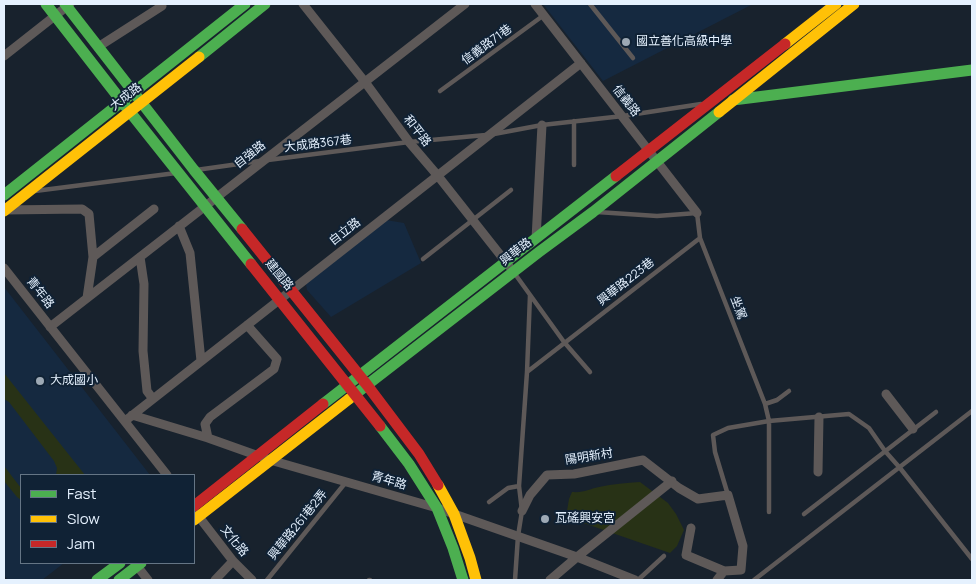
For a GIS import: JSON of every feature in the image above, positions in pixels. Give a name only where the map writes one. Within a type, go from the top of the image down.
[{"type":"street","name":"建國路","points":[[46,4],[348,384],[414,470],[437,508],[463,580]]},
{"type":"street","name":"大成路","points":[[4,211],[23,193],[142,103],[265,4]]},
{"type":"street","name":"和平路","points":[[303,4],[513,272]]},
{"type":"street","name":"自強路","points":[[50,327],[465,4]]},
{"type":"street","name":"信義路","points":[[535,4],[697,213]]},
{"type":"street","name":"興華路","points":[[195,513],[258,456],[348,384],[836,4]]},
{"type":"street","name":"興華路","points":[[195,513],[270,460],[593,212],[854,4]]},
{"type":"street","name":"建國路","points":[[67,5],[194,170],[367,385],[419,454],[454,514],[476,580]]},
{"type":"street","points":[[5,53],[67,5]]},
{"type":"street","points":[[98,46],[162,6]]},
{"type":"street","name":"大成路","points":[[6,195],[134,93],[238,6]]},
{"type":"street","name":"自立路","points":[[128,418],[581,63]]},
{"type":"street","points":[[733,100],[972,70]]},
{"type":"street","points":[[536,239],[542,125]]},
{"type":"street","points":[[4,211],[82,209],[89,214],[93,257],[87,298]]},
{"type":"street","points":[[93,257],[154,209]]},
{"type":"street","points":[[180,226],[190,253],[201,361]]},
{"type":"street","points":[[140,257],[144,284],[143,351],[147,391],[153,399]]},
{"type":"street","name":"青年路","points":[[4,268],[50,327],[128,418],[166,474]]},
{"type":"street","points":[[208,438],[205,424],[210,417],[274,369],[277,359],[247,325]]},
{"type":"street","points":[[886,394],[913,429]]},
{"type":"street","points":[[818,472],[819,417]]},
{"type":"street","name":"青年路","points":[[128,418],[208,438],[270,460],[437,508],[577,557],[636,580]]},
{"type":"street","name":"陽明新村","points":[[522,511],[530,495],[547,475],[574,474],[643,460],[679,488],[698,499],[728,495]]},
{"type":"street","points":[[550,580],[672,481]]},
{"type":"street","points":[[691,528],[686,555],[724,571],[741,570],[743,546],[728,495]]},
{"type":"street","name":"文化路","points":[[195,513],[233,561],[252,580]]},
{"type":"street","points":[[215,580],[233,561]]},
{"type":"street","points":[[97,580],[119,564]]},
{"type":"street","points":[[119,580],[139,564],[148,580]]},
{"type":"street","points":[[717,580],[724,571]]},
{"type":"lane","points":[[590,4],[633,58]]},
{"type":"lane","name":"信義路71巷","points":[[440,91],[544,15]]},
{"type":"lane","name":"大成路367巷","points":[[23,193],[410,142],[490,134],[542,125],[733,100]]},
{"type":"lane","points":[[574,121],[574,165]]},
{"type":"lane","points":[[423,259],[511,190]]},
{"type":"lane","points":[[593,212],[657,216],[697,213]]},
{"type":"lane","name":"坐駕","points":[[697,213],[700,238],[765,404],[769,421],[769,512]]},
{"type":"lane","name":"興華路223巷","points":[[527,372],[700,238]]},
{"type":"lane","points":[[513,272],[564,342],[590,372]]},
{"type":"lane","points":[[515,580],[522,511],[519,486],[530,295]]},
{"type":"lane","points":[[765,404],[777,400],[789,391]]},
{"type":"lane","points":[[754,580],[972,411]]},
{"type":"lane","points":[[804,514],[936,412]]},
{"type":"lane","points":[[728,495],[715,452],[713,435],[728,428],[769,421],[849,414],[869,428],[885,452],[900,468],[972,559]]},
{"type":"lane","name":"興華路261巷2弄","points":[[267,580],[346,482]]},
{"type":"lane","points":[[489,502],[508,488],[519,486]]},
{"type":"lane","points":[[636,580],[664,556]]},
{"type":"shaded area","name":"國立善化高級中學","points":[[543,4],[753,4],[603,81]]},
{"type":"shaded area","points":[[386,220],[404,223],[421,263],[331,317],[307,290],[306,284]]},
{"type":"shaded area","name":"大成國小","points":[[4,287],[149,474],[20,474],[20,564],[63,564],[42,580],[8,580],[4,575]]},
{"type":"green space","points":[[4,373],[84,474],[56,474],[57,468],[54,461],[9,402],[4,399]]},
{"type":"green space","points":[[4,466],[20,487],[20,499],[17,497],[4,481]]},
{"type":"green space","points":[[640,482],[668,503],[684,530],[677,546],[670,553],[566,517],[572,492],[609,485]]},
{"type":"traffic: fast","points":[[46,4],[251,264]]},
{"type":"traffic: fast","points":[[65,4],[242,229]]},
{"type":"traffic: fast","points":[[4,195],[245,4]]},
{"type":"traffic: fast","points":[[199,57],[265,4]]},
{"type":"traffic: fast","points":[[733,100],[972,70]]},
{"type":"traffic: fast","points":[[349,399],[593,212],[719,112]]},
{"type":"traffic: fast","points":[[323,404],[616,176]]},
{"type":"traffic: fast","points":[[380,426],[409,464],[437,508],[463,580]]},
{"type":"traffic: fast","points":[[97,580],[119,564]]},
{"type":"traffic: fast","points":[[119,580],[140,564]]},
{"type":"traffic: slow","points":[[785,44],[836,4]]},
{"type":"traffic: slow","points":[[719,112],[854,4]]},
{"type":"traffic: slow","points":[[4,211],[199,57]]},
{"type":"traffic: slow","points":[[195,519],[349,399]]},
{"type":"traffic: slow","points":[[438,485],[454,514],[476,580]]},
{"type":"traffic: jam","points":[[616,176],[785,44]]},
{"type":"traffic: jam","points":[[242,229],[367,385],[419,454],[438,485]]},
{"type":"traffic: jam","points":[[251,264],[380,426]]},
{"type":"traffic: jam","points":[[195,505],[323,404]]},
{"type":"place","name":"國立善化高級中學","points":[[626,42]]},
{"type":"place","name":"大成國小","points":[[40,381]]},
{"type":"place","name":"瓦磘興安宮","points":[[545,519]]}]
